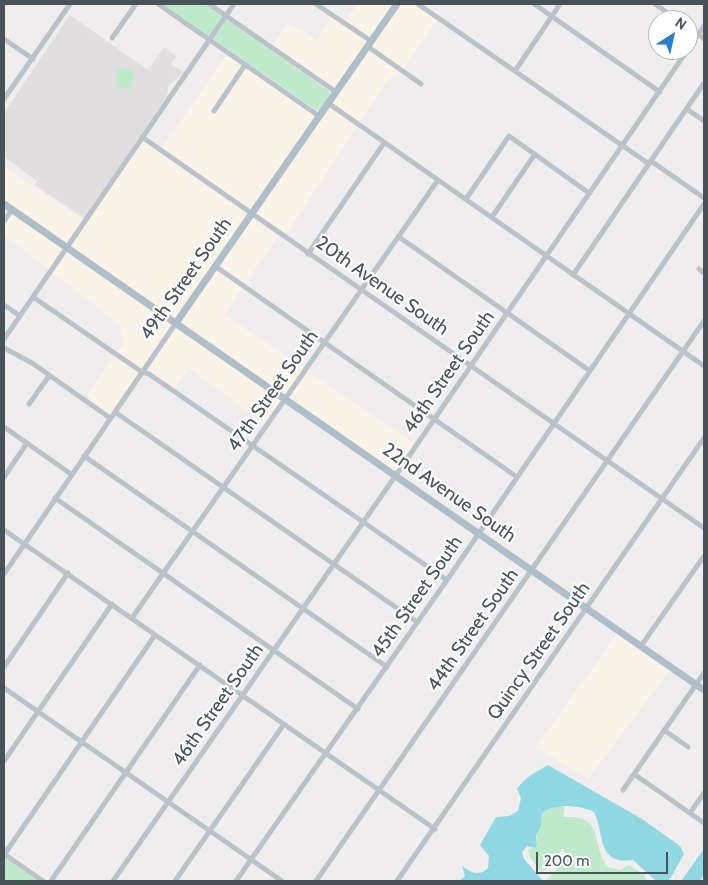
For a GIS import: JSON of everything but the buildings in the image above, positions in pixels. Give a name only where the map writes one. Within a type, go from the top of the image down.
[{"type":"main road","name":"49th Street South","points":[[176,322],[397,4]]},
{"type":"main road","name":"22nd Avenue South","points":[[4,204],[704,690]]},
{"type":"street","points":[[4,99],[70,4]]},
{"type":"street","points":[[112,38],[136,4]]},
{"type":"street","points":[[158,4],[319,116]]},
{"type":"street","points":[[209,4],[336,92]]},
{"type":"street","points":[[4,338],[234,4]]},
{"type":"street","points":[[316,4],[421,84]]},
{"type":"street","points":[[418,4],[622,145],[704,198]]},
{"type":"street","points":[[534,4],[660,92]]},
{"type":"street","points":[[515,71],[560,4]]},
{"type":"street","name":"46th Street South","points":[[113,881],[396,476],[704,26]]},
{"type":"street","points":[[699,34],[704,38]]},
{"type":"street","points":[[4,39],[32,59]]},
{"type":"street","points":[[214,111],[245,65]]},
{"type":"street","points":[[573,275],[704,83]]},
{"type":"street","points":[[328,104],[704,366]]},
{"type":"street","points":[[686,109],[704,121]]},
{"type":"street","points":[[466,199],[508,136],[590,193]]},
{"type":"street","name":"20th Avenue South","points":[[142,137],[704,528]]},
{"type":"street","points":[[308,254],[384,143]]},
{"type":"street","points":[[492,217],[535,154]]},
{"type":"street","name":"47th Street South","points":[[132,618],[194,532],[438,180]]},
{"type":"street","name":"45th Street South","points":[[236,881],[327,754],[630,315],[704,204]]},
{"type":"street","points":[[4,221],[12,210]]},
{"type":"street","points":[[399,237],[590,371]]},
{"type":"street","points":[[215,266],[517,478]]},
{"type":"street","points":[[699,269],[704,272]]},
{"type":"street","points":[[33,297],[142,372],[149,374],[447,580]]},
{"type":"street","points":[[4,305],[20,316]]},
{"type":"street","name":"44th Street South","points":[[316,881],[704,321]]},
{"type":"street","name":"49th Street South","points":[[4,574],[176,322]]},
{"type":"street","points":[[4,348],[110,418]]},
{"type":"street","points":[[29,404],[49,376]]},
{"type":"street","points":[[115,412],[417,622]]},
{"type":"street","points":[[4,427],[71,474]]},
{"type":"street","name":"Quincy Street South","points":[[397,881],[435,829],[704,438]]},
{"type":"street","points":[[4,477],[27,443]]},
{"type":"street","points":[[84,456],[387,667]]},
{"type":"street","points":[[55,498],[358,709]]},
{"type":"street","points":[[4,530],[435,829]]},
{"type":"street","points":[[641,646],[704,556]]},
{"type":"street","points":[[4,667],[68,573]]},
{"type":"street","points":[[4,761],[112,604]]},
{"type":"street","points":[[43,881],[4,854],[155,635]]},
{"type":"street","points":[[51,881],[200,665]]},
{"type":"street","points":[[623,790],[704,673]]},
{"type":"street","points":[[4,688],[282,881]]},
{"type":"street","points":[[175,881],[284,724]]},
{"type":"street","points":[[664,730],[688,747]]},
{"type":"street","points":[[634,774],[704,823]]},
{"type":"street","points":[[690,813],[704,793]]},
{"type":"shaded area","points":[[357,4],[394,4],[370,38],[346,21]]},
{"type":"shaded area","points":[[399,4],[413,4],[437,20],[404,69],[371,46]]},
{"type":"shaded area","points":[[70,15],[148,70],[164,47],[176,56],[171,64],[183,72],[168,87],[167,96],[84,218],[35,185],[37,181],[4,157],[4,113]]},
{"type":"shaded area","points":[[332,17],[367,42],[335,88],[273,45],[288,23],[317,40]]},
{"type":"shaded area","points":[[368,50],[399,72],[387,81],[360,123],[331,103]]},
{"type":"shaded area","points":[[226,55],[242,65],[211,111],[214,114],[246,68],[316,117],[251,211],[162,148]]},
{"type":"shaded area","points":[[328,107],[357,127],[286,235],[254,213]]},
{"type":"shaded area","points":[[142,140],[248,215],[176,319],[71,247]]},
{"type":"shaded area","points":[[4,166],[83,220],[67,245],[4,201]]},
{"type":"shaded area","points":[[13,213],[64,249],[49,270],[4,235],[4,225]]},
{"type":"shaded area","points":[[251,217],[278,236],[245,284],[218,265]]},
{"type":"shaded area","points":[[68,252],[173,323],[141,369],[117,352],[123,344],[120,325],[53,273]]},
{"type":"shaded area","points":[[215,270],[242,288],[225,315],[304,368],[285,395],[179,322]]},
{"type":"shaded area","points":[[176,326],[282,400],[265,424],[189,368],[174,389],[146,371]]},
{"type":"shaded area","points":[[114,357],[138,373],[110,415],[87,396]]},
{"type":"shaded area","points":[[308,371],[415,444],[396,472],[289,398]]},
{"type":"shaded area","points":[[617,634],[670,670],[588,779],[536,747]]},
{"type":"green space","points":[[162,4],[205,4],[223,17],[209,37]]},
{"type":"green space","points":[[227,19],[329,91],[330,96],[320,110],[316,110],[213,39]]},
{"type":"green space","points":[[117,68],[134,69],[132,89],[116,88]]},
{"type":"green space","points":[[565,805],[563,817],[576,817],[585,820],[591,825],[607,867],[620,870],[629,865],[644,875],[647,881],[545,881],[565,861],[563,847],[555,863],[541,872],[531,859],[528,850],[537,846],[537,833],[542,813],[549,807]]},
{"type":"green space","points":[[5,858],[39,881],[4,881]]},
{"type":"water","points":[[548,765],[642,819],[680,846],[684,854],[670,879],[667,881],[656,881],[633,860],[621,861],[613,858],[604,847],[594,812],[581,808],[560,806],[542,813],[541,825],[536,836],[537,846],[535,848],[527,846],[522,852],[524,859],[543,881],[459,881],[465,876],[462,866],[478,873],[488,868],[489,856],[480,845],[496,817],[509,816],[518,811],[521,798],[517,789],[527,778]]},
{"type":"water","points":[[704,849],[704,874],[700,881],[681,881]]}]
